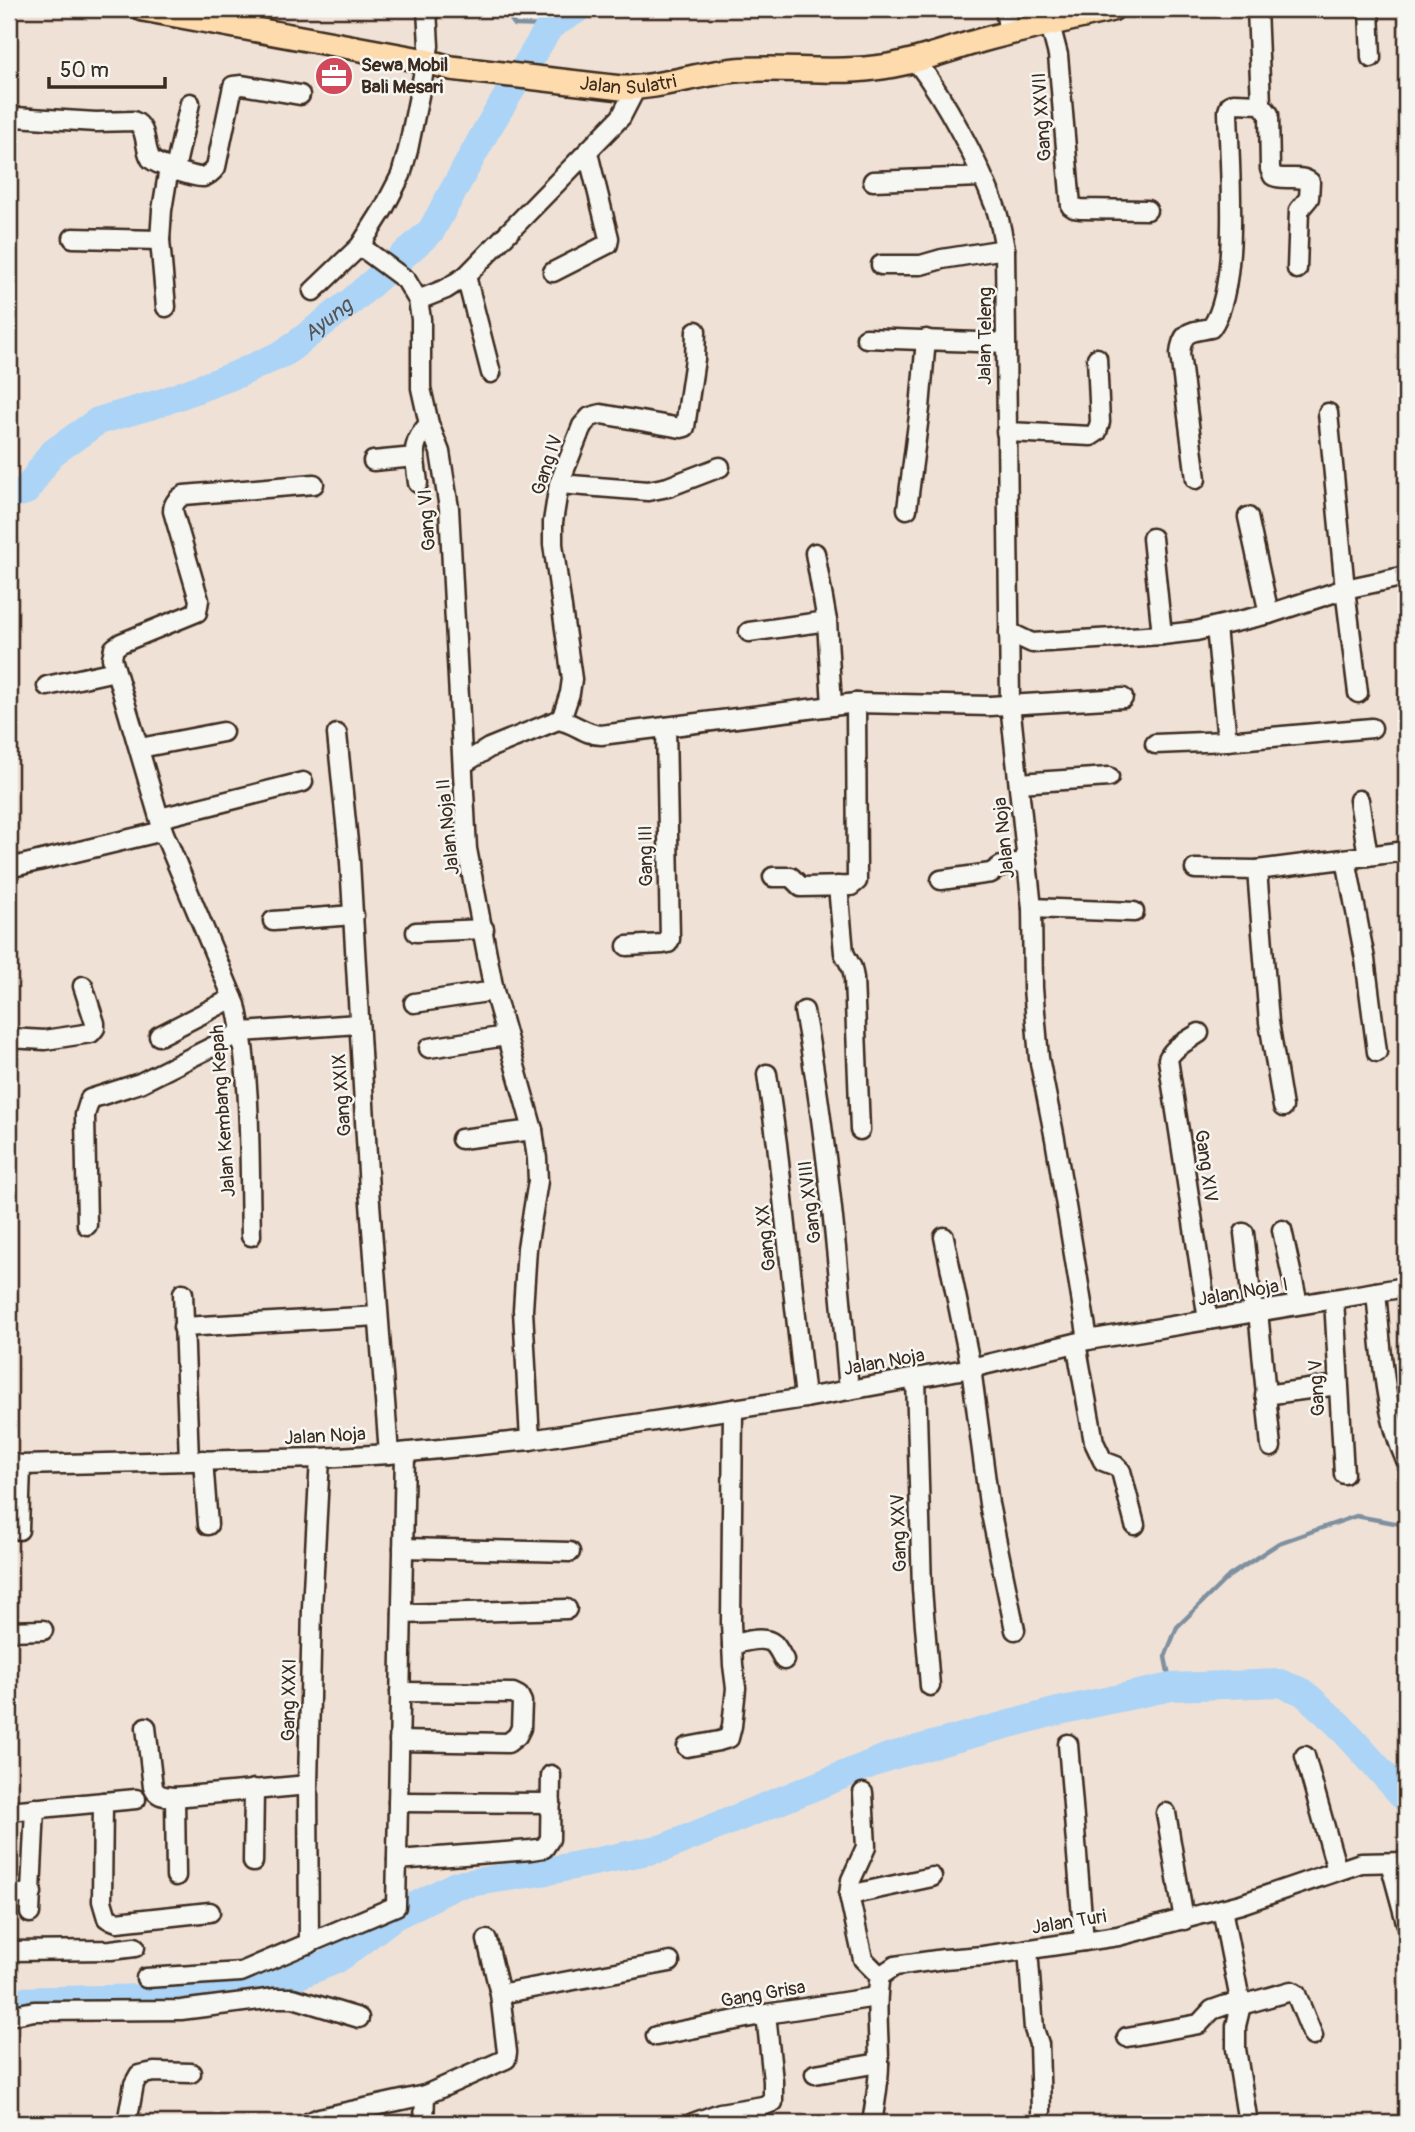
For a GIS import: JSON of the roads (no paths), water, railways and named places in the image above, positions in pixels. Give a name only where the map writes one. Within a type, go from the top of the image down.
[{"type":"main road","name":"Jalan Sulatri","points":[[143,9],[426,61],[451,68],[610,88],[636,88],[740,70],[860,70],[916,61],[1009,34],[1049,17],[1112,9]]},
{"type":"street","points":[[313,291],[360,246],[401,175],[429,46],[428,9]]},
{"type":"street","points":[[1005,9],[1009,34]]},
{"type":"street","points":[[1257,9],[1261,104],[1269,114],[1271,173],[1278,178],[1303,178],[1310,182],[1309,198],[1299,211],[1297,269]]},
{"type":"street","points":[[1369,9],[1371,58]]},
{"type":"street","name":"Gang XXVII","points":[[1049,17],[1058,55],[1072,206],[1081,209],[1147,210]]},
{"type":"street","name":"Jalan Teleng","points":[[916,61],[949,114],[995,206],[1005,248],[1009,632]]},
{"type":"street","points":[[9,114],[15,117],[96,122],[132,121],[138,123],[144,131],[156,165],[200,177],[214,170],[233,86],[300,94]]},
{"type":"street","points":[[418,300],[446,289],[466,276],[621,117],[636,88]]},
{"type":"street","points":[[166,307],[160,240],[162,210],[190,103]]},
{"type":"street","points":[[1196,479],[1180,354],[1181,343],[1191,331],[1211,328],[1221,311],[1231,257],[1230,105],[1261,104]]},
{"type":"street","points":[[553,272],[608,244],[609,238],[588,153]]},
{"type":"street","points":[[873,181],[981,177]]},
{"type":"street","points":[[73,238],[160,240]]},
{"type":"street","name":"Gang VI","points":[[360,246],[406,281],[418,300],[421,319],[420,374],[429,424],[440,452],[449,509],[463,764]]},
{"type":"street","points":[[881,265],[921,265],[1005,248]]},
{"type":"street","points":[[466,276],[492,373]]},
{"type":"street","name":"Gang IV","points":[[561,720],[572,679],[553,544],[553,522],[559,484],[582,426],[590,417],[601,414],[681,428],[686,426],[696,331]]},
{"type":"street","points":[[866,338],[1005,343]]},
{"type":"street","points":[[907,509],[926,339]]},
{"type":"street","points":[[1006,432],[1091,436],[1097,432],[1100,422],[1097,358]]},
{"type":"street","points":[[1328,413],[1358,693]]},
{"type":"street","points":[[418,483],[416,439],[429,424]]},
{"type":"street","points":[[373,461],[415,457]]},
{"type":"street","points":[[559,484],[648,491],[720,467]]},
{"type":"street","name":"Jalan Kembang Kepah","points":[[251,1236],[249,1133],[242,1032],[233,998],[161,825],[112,657],[114,648],[121,643],[197,612],[199,600],[173,511],[174,503],[179,498],[184,495],[314,484]]},
{"type":"street","points":[[1248,517],[1269,614]]},
{"type":"street","points":[[1152,538],[1162,635]]},
{"type":"street","points":[[815,553],[827,621],[832,706]]},
{"type":"street","points":[[1009,632],[1032,643],[1162,635],[1216,627],[1269,614],[1345,589],[1406,576]]},
{"type":"street","points":[[749,632],[827,621]]},
{"type":"street","points":[[1216,627],[1227,741]]},
{"type":"street","name":"Jalan Noja","points":[[15,1464],[320,1458],[530,1440],[805,1398],[971,1368],[1082,1341],[1055,1139],[1039,1058],[1033,988],[1032,908],[1010,704],[1009,632]]},
{"type":"street","points":[[1010,666],[1032,643]]},
{"type":"street","points":[[47,686],[115,671]]},
{"type":"street","points":[[561,720],[596,735],[856,703],[990,706],[1123,698]]},
{"type":"street","points":[[773,877],[791,877],[801,887],[854,885],[857,881],[856,703]]},
{"type":"street","name":"Jalan Noja II","points":[[530,1440],[523,1310],[527,1248],[538,1181],[533,1130],[494,990],[467,849],[463,764],[489,748],[552,721],[561,720]]},
{"type":"street","name":"Gang III","points":[[627,946],[663,944],[670,939],[666,727]]},
{"type":"street","points":[[1155,744],[1227,741],[1372,728]]},
{"type":"street","points":[[140,748],[223,732]]},
{"type":"street","name":"Gang XXIX","points":[[309,1944],[396,1906],[403,1548],[397,1453],[378,1317],[358,1024],[354,915],[337,734]]},
{"type":"street","points":[[1019,783],[1109,777]]},
{"type":"street","points":[[9,868],[303,782]]},
{"type":"street","points":[[1359,800],[1368,856]]},
{"type":"street","points":[[1195,869],[1257,870],[1406,851]]},
{"type":"street","points":[[1346,859],[1365,959],[1377,1052]]},
{"type":"street","points":[[941,880],[991,873],[1001,866],[1027,861]]},
{"type":"street","points":[[1257,870],[1269,1022],[1283,1107]]},
{"type":"street","points":[[838,886],[844,953],[854,978],[860,1130]]},
{"type":"street","points":[[1032,908],[1134,912]]},
{"type":"street","points":[[273,921],[354,915]]},
{"type":"street","points":[[416,932],[484,929]]},
{"type":"street","points":[[9,1038],[45,1040],[91,1033],[95,1023],[83,986]]},
{"type":"street","points":[[414,1003],[494,990]]},
{"type":"street","points":[[159,1036],[233,998]]},
{"type":"street","name":"Gang XVIII","points":[[804,1011],[818,1087],[836,1238],[849,1390]]},
{"type":"street","points":[[87,1225],[85,1115],[88,1100],[140,1083],[242,1032],[358,1024]]},
{"type":"street","name":"Gang XIV","points":[[1199,1033],[1170,1054],[1168,1059],[1208,1320]]},
{"type":"street","points":[[429,1048],[506,1036]]},
{"type":"street","name":"Gang XX","points":[[767,1074],[779,1157],[805,1398]]},
{"type":"street","points":[[461,1139],[533,1130]]},
{"type":"street","points":[[1282,1230],[1298,1304]]},
{"type":"street","points":[[1244,1233],[1271,1447]]},
{"type":"street","points":[[944,1237],[971,1368],[989,1504],[1015,1630]]},
{"type":"street","name":"Jalan Noja I","points":[[1082,1341],[1406,1287]]},
{"type":"street","points":[[1376,1292],[1384,1366],[1396,1437],[1406,1460]]},
{"type":"street","points":[[183,1293],[183,1327],[196,1460],[208,1525]]},
{"type":"street","name":"Gang V","points":[[1334,1299],[1344,1474]]},
{"type":"street","points":[[183,1327],[378,1317]]},
{"type":"street","points":[[1082,1341],[1094,1442],[1103,1461],[1121,1471],[1135,1525]]},
{"type":"street","name":"Gang XXV","points":[[916,1378],[922,1589],[930,1686]]},
{"type":"street","points":[[1265,1395],[1338,1385]]},
{"type":"street","points":[[687,1747],[729,1738],[732,1726],[736,1688],[732,1645],[733,1409]]},
{"type":"street","name":"Gang XXXI","points":[[309,1944],[308,1784],[312,1608],[320,1458]]},
{"type":"street","points":[[15,1464],[19,1530]]},
{"type":"street","points":[[403,1548],[570,1552]]},
{"type":"street","points":[[402,1614],[567,1609]]},
{"type":"street","points":[[9,1631],[43,1630]]},
{"type":"street","points":[[732,1645],[767,1641],[774,1644],[784,1660]]},
{"type":"street","points":[[399,1741],[508,1743],[517,1736],[521,1728],[522,1702],[519,1696],[513,1693],[400,1692]]},
{"type":"street","points":[[146,1727],[153,1787],[155,1793],[160,1795],[175,1797],[308,1784]]},
{"type":"street","points":[[1068,1744],[1084,1941]]},
{"type":"street","points":[[1305,1756],[1337,1870]]},
{"type":"street","points":[[397,1860],[544,1847],[550,1839],[551,1774]]},
{"type":"street","points":[[253,1862],[254,1789]]},
{"type":"street","points":[[863,1793],[866,1847],[851,1880],[849,1895],[863,1959],[880,1976],[876,1997],[878,2090],[872,2123]]},
{"type":"street","points":[[175,1797],[176,1876]]},
{"type":"street","points":[[9,1811],[136,1799]]},
{"type":"street","points":[[103,1802],[102,1901],[107,1918],[117,1922],[210,1912]]},
{"type":"street","points":[[398,1802],[551,1803]]},
{"type":"street","points":[[30,1913],[35,1808]]},
{"type":"street","points":[[1166,1812],[1184,1920]]},
{"type":"street","points":[[1398,1862],[1406,1922]]},
{"type":"street","name":"Jalan Turi","points":[[880,1976],[895,1966],[1084,1941],[1184,1920],[1241,1904],[1361,1863],[1398,1862]]},
{"type":"street","points":[[849,1895],[932,1877]]},
{"type":"street","points":[[9,1895],[32,1893]]},
{"type":"street","points":[[1222,1909],[1241,2005],[1236,2026],[1236,2049],[1248,2123]]},
{"type":"street","points":[[308,2123],[319,2118],[425,2095],[506,2059],[500,1994],[487,1940]]},
{"type":"street","points":[[146,1978],[241,1972],[309,1944]]},
{"type":"street","points":[[9,1951],[111,1950],[135,1947]]},
{"type":"street","points":[[1028,1949],[1034,2029],[1039,2044],[1041,2111]]},
{"type":"street","points":[[500,1994],[670,1962]]},
{"type":"street","points":[[1127,2036],[1199,2024],[1212,2010],[1293,1992],[1313,2036]]},
{"type":"street","name":"Gang Grisa","points":[[656,2036],[766,2014],[876,1997]]},
{"type":"street","points":[[9,2016],[34,2011],[181,2010],[293,1998],[359,2018]]},
{"type":"street","points":[[694,2123],[720,2113],[774,2102],[766,2014]]},
{"type":"street","points":[[815,2074],[879,2063]]},
{"type":"street","points":[[127,2123],[134,2084],[139,2075],[154,2072],[191,2073]]},
{"type":"street","points":[[424,2123],[425,2095]]},
{"type":"waterway","points":[[503,9],[515,25],[550,26]]},
{"type":"waterway","name":"Ayung","points":[[9,495],[26,491],[51,454],[98,421],[160,403],[238,374],[286,352],[353,300],[431,231],[486,131],[550,26],[578,9]]},
{"type":"waterway","points":[[1171,1687],[1165,1657],[1177,1627],[1229,1576],[1279,1543],[1356,1516],[1406,1525]]},
{"type":"waterway","points":[[9,2001],[197,1997],[262,1990],[336,1960],[393,1917],[456,1885],[548,1871],[663,1848],[888,1757],[1054,1712],[1171,1687],[1280,1683],[1303,1692],[1338,1724],[1406,1799]]},
{"type":"place","name":"Sewa Mobil Bali Mesari","points":[[334,76]]}]
